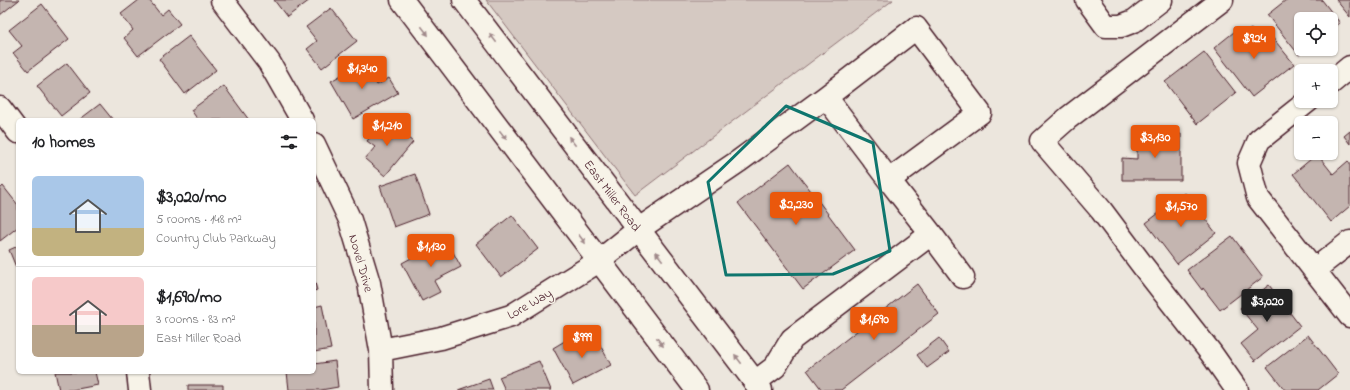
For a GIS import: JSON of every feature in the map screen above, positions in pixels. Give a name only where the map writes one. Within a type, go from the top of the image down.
[{"type":"street","points":[[222,0],[269,62],[301,118]]},
{"type":"street","points":[[402,0],[697,390]]},
{"type":"street","name":"East Miller Road","points":[[464,0],[758,386]]},
{"type":"street","points":[[1087,0],[1106,26],[1121,26],[1134,21],[1161,0]]},
{"type":"street","points":[[1222,0],[1068,118],[1042,141],[1101,210],[1211,353],[1237,390]]},
{"type":"street","name":"Lore Way","points":[[381,350],[441,338],[511,316],[598,261],[639,229],[739,161],[916,28],[980,113],[889,180]]},
{"type":"street","points":[[1338,77],[1350,68]]},
{"type":"street","points":[[826,97],[963,277]]},
{"type":"street","points":[[0,108],[16,129]]},
{"type":"street","points":[[1299,108],[1258,140],[1249,163],[1258,198],[1350,316]]},
{"type":"street","name":"Novel Drive","points":[[316,148],[350,220],[370,283],[381,350],[382,390]]},
{"type":"street","points":[[758,386],[775,367],[792,339],[931,234]]},
{"type":"street","points":[[1314,270],[1350,242]]},
{"type":"street","points":[[138,374],[140,390]]},
{"type":"highlighted area","points":[[786,106],[873,143],[890,251],[833,274],[726,275],[708,182]]},
{"type":"shaded area","points":[[486,0],[893,0],[635,195]]},
{"type":"building","points":[[0,0],[19,0],[0,15]]},
{"type":"building","points":[[139,0],[149,0],[161,15],[168,9],[180,24],[138,56],[124,38],[133,30],[121,14]]},
{"type":"building","points":[[274,0],[310,0],[287,17]]},
{"type":"building","points":[[1286,0],[1322,0],[1331,12],[1294,12],[1294,49],[1267,15]]},
{"type":"building","points":[[1336,0],[1350,0],[1350,17]]},
{"type":"building","points":[[42,4],[69,39],[28,71],[13,53],[22,46],[9,30]]},
{"type":"building","points":[[331,8],[357,41],[322,68],[307,49],[317,41],[306,27]]},
{"type":"building","points":[[1251,29],[1258,38],[1267,31],[1294,64],[1252,97],[1214,48],[1234,32],[1239,38]]},
{"type":"building","points":[[189,36],[216,70],[185,94],[159,59]]},
{"type":"building","points":[[1204,52],[1236,93],[1197,124],[1165,82]]},
{"type":"building","points":[[364,62],[377,85],[389,78],[398,93],[353,119],[331,81]]},
{"type":"building","points":[[67,63],[90,93],[61,116],[37,86]]},
{"type":"building","points":[[224,86],[248,118],[197,118],[191,110]]},
{"type":"building","points":[[100,104],[111,118],[82,118]]},
{"type":"building","points":[[385,119],[413,142],[385,176],[365,159],[375,147],[367,141]]},
{"type":"building","points":[[1350,131],[1350,144],[1344,136]]},
{"type":"building","points":[[1137,134],[1181,134],[1181,180],[1122,180],[1122,158],[1137,159]]},
{"type":"building","points":[[1310,160],[1322,160],[1333,174],[1348,161],[1350,163],[1350,206],[1331,222],[1293,174]]},
{"type":"building","points":[[790,163],[855,250],[803,289],[738,203]]},
{"type":"building","points":[[415,174],[429,214],[394,227],[380,186]]},
{"type":"building","points":[[3,186],[16,202],[16,229],[0,241],[0,189]]},
{"type":"building","points":[[1185,193],[1216,233],[1177,264],[1146,223]]},
{"type":"building","points":[[512,215],[538,249],[501,277],[476,244]]},
{"type":"building","points":[[1232,236],[1263,277],[1220,310],[1187,270]]},
{"type":"building","points":[[446,239],[461,267],[434,281],[440,292],[422,301],[402,263]]},
{"type":"building","points":[[16,247],[16,267],[9,250]]},
{"type":"building","points":[[917,284],[939,314],[841,390],[822,390],[807,370]]},
{"type":"building","points":[[1269,285],[1300,326],[1255,361],[1241,344],[1258,330],[1240,308]]},
{"type":"building","points":[[322,305],[331,349],[316,352],[316,306]]},
{"type":"building","points":[[594,334],[611,365],[573,385],[553,348],[568,339],[572,346]]},
{"type":"building","points":[[1308,335],[1338,374],[1318,390],[1285,390],[1267,367]]},
{"type":"building","points":[[939,338],[949,352],[927,368],[917,355]]},
{"type":"building","points":[[335,361],[338,387],[321,390],[289,390],[287,374],[316,374],[316,364]]},
{"type":"building","points":[[539,361],[551,390],[505,390],[499,377]]},
{"type":"building","points":[[55,374],[95,374],[98,385],[72,390],[59,390]]},
{"type":"building","points":[[489,379],[493,390],[458,390]]},
{"type":"building","points":[[188,385],[223,385],[223,390],[188,390]]}]
